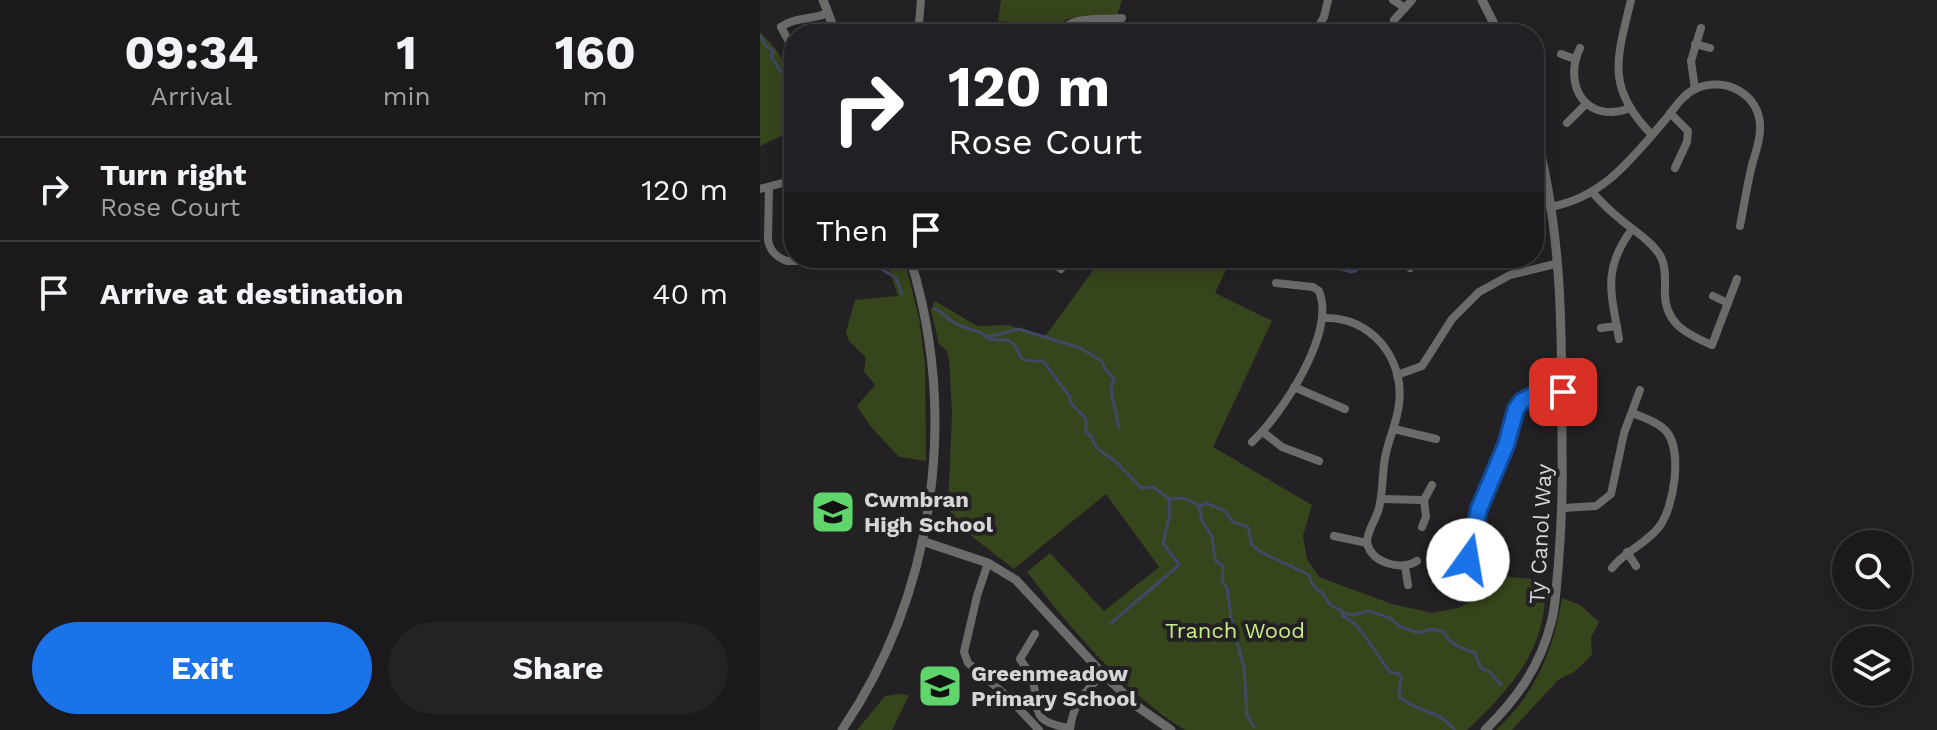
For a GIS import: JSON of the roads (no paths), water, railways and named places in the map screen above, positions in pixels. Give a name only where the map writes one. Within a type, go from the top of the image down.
[{"type":"street","points":[[823,0],[832,24]]},
{"type":"street","points":[[919,24],[921,0]]},
{"type":"street","points":[[1320,24],[1328,0]]},
{"type":"street","points":[[1393,0],[1405,8]]},
{"type":"street","points":[[1394,20],[1412,0]]},
{"type":"street","points":[[1482,0],[1494,24]]},
{"type":"street","points":[[1631,0],[1618,67],[1622,93],[1652,135]]},
{"type":"street","points":[[785,24],[790,20],[812,20],[828,13]]},
{"type":"street","points":[[1067,24],[1122,18]]},
{"type":"street","points":[[1695,89],[1691,61],[1701,28]]},
{"type":"street","points":[[1695,44],[1710,48]]},
{"type":"street","points":[[1580,48],[1572,70],[1573,82],[1586,104],[1603,112],[1630,108]]},
{"type":"street","points":[[1561,54],[1575,59]]},
{"type":"street","points":[[1550,207],[1593,193],[1627,163],[1695,89],[1728,85],[1748,97],[1759,116],[1759,140],[1740,226]]},
{"type":"street","points":[[1567,123],[1586,104]]},
{"type":"street","points":[[1670,113],[1688,131],[1687,142],[1675,168]]},
{"type":"street","name":"Ty Canol Way","points":[[1485,730],[1528,680],[1548,635],[1556,589],[1563,508],[1562,348],[1550,207],[1544,177]]},
{"type":"street","points":[[784,183],[764,188],[769,247],[784,260]]},
{"type":"street","points":[[1593,193],[1650,243],[1661,258],[1665,274],[1665,303],[1674,323],[1690,336],[1716,347],[1737,279]]},
{"type":"street","points":[[1619,339],[1612,299],[1612,265],[1632,229]]},
{"type":"street","points":[[1544,267],[1555,264]]},
{"type":"street","points":[[842,730],[886,650],[922,541],[935,465],[934,369],[927,322],[913,268]]},
{"type":"street","points":[[1397,375],[1422,366],[1452,319],[1479,292],[1510,275],[1539,268]]},
{"type":"street","points":[[1252,442],[1263,432],[1294,387],[1312,352],[1324,318],[1319,291],[1313,287],[1276,283]]},
{"type":"street","points":[[1713,296],[1728,303]]},
{"type":"street","points":[[1324,318],[1356,322],[1369,330],[1387,350],[1397,375],[1399,403],[1385,457],[1381,499],[1367,543],[1368,549],[1391,564],[1405,566],[1417,561]]},
{"type":"street","points":[[1601,328],[1617,326]]},
{"type":"street","points":[[1294,387],[1345,409]]},
{"type":"street","points":[[1563,508],[1596,506],[1611,494],[1624,433],[1640,390]]},
{"type":"street","points":[[1468,560],[1479,509],[1506,445],[1516,409],[1530,397],[1563,392]]},
{"type":"street","points":[[1612,568],[1664,520],[1676,459],[1673,443],[1664,429],[1633,413]]},
{"type":"street","points":[[1394,429],[1436,439]]},
{"type":"street","points":[[1263,432],[1282,447],[1319,461]]},
{"type":"street","points":[[1422,527],[1426,517],[1424,500],[1432,485]]},
{"type":"street","points":[[1381,499],[1424,500]]},
{"type":"street","points":[[1334,536],[1367,543]]},
{"type":"street","points":[[922,541],[988,563],[1016,580],[1103,674],[1138,707],[1171,730]]},
{"type":"street","points":[[1471,546],[1491,550]]},
{"type":"street","points":[[1627,552],[1636,566]]},
{"type":"street","points":[[988,563],[964,652],[968,663],[1007,696],[1039,730]]},
{"type":"street","points":[[1405,566],[1408,585]]},
{"type":"street","points":[[1035,634],[1020,659],[1031,676],[1036,710],[1041,719],[1070,729],[1080,698],[1103,674]]},
{"type":"waterway","points":[[760,36],[774,52],[771,56],[780,71],[784,71]]},
{"type":"waterway","points":[[880,268],[896,278],[902,294]]},
{"type":"waterway","points":[[1338,268],[1351,272],[1358,268]]},
{"type":"waterway","points":[[934,309],[990,339],[1009,341],[1025,360],[1043,361],[1070,397],[1070,402],[1086,419],[1086,432],[1096,447],[1141,488],[1154,487],[1169,499],[1183,498],[1225,511],[1233,522],[1248,527],[1252,545],[1261,552],[1309,575],[1329,604],[1347,614],[1369,611],[1418,633],[1431,629],[1444,632],[1453,643],[1475,653],[1481,668],[1490,672],[1501,685]]},
{"type":"waterway","points":[[988,337],[1019,329],[1080,348],[1102,361],[1114,379],[1111,390],[1119,428]]},
{"type":"waterway","points":[[1110,624],[1179,565],[1163,543],[1170,514],[1169,499]]},
{"type":"waterway","points":[[1199,506],[1202,521],[1212,537],[1215,560],[1223,566],[1222,581],[1227,588],[1232,624],[1244,667],[1247,715],[1254,727]]},
{"type":"waterway","points":[[1343,612],[1342,616],[1362,632],[1390,672],[1401,677],[1399,697],[1441,718],[1454,729]]},
{"type":"place","name":"Cwmbran High School","points":[[833,512]]},
{"type":"place","name":"Greenmeadow Primary School","points":[[940,686]]},
{"type":"park label","name":"Tranch Wood","points":[[1235,630]]}]
